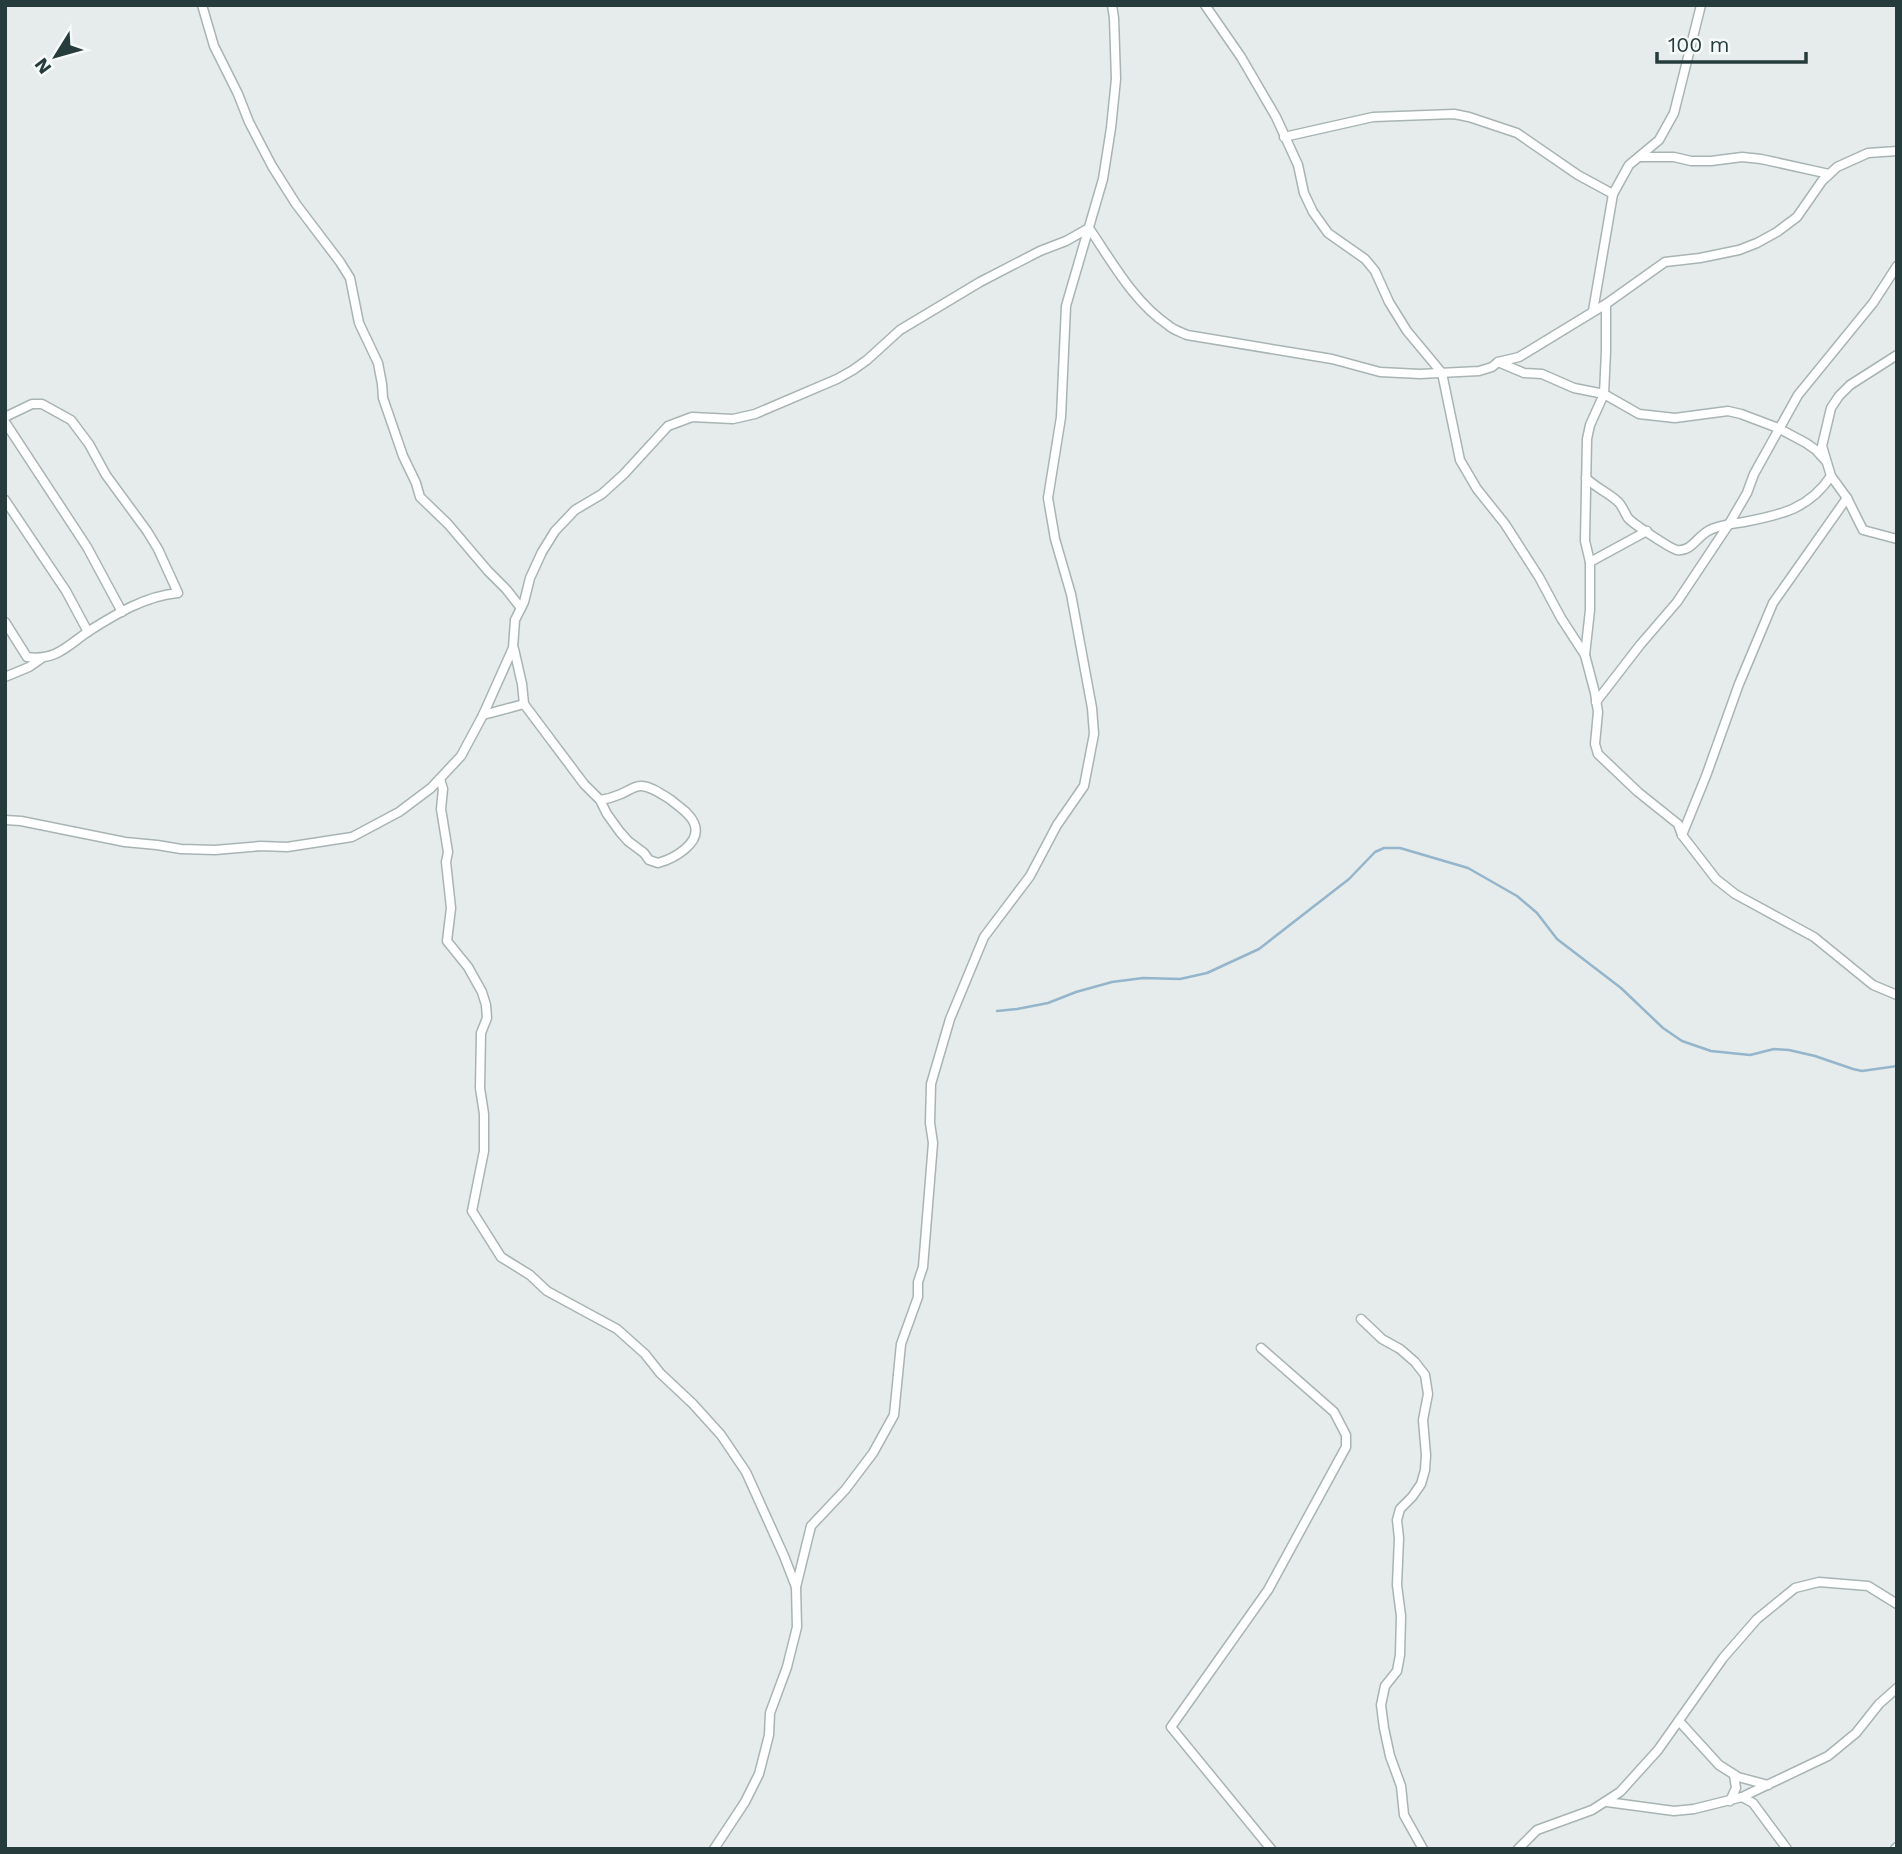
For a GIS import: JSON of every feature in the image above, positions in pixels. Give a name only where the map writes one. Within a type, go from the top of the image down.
[{"type":"street","points":[[202,5],[214,46],[272,166],[350,278],[359,323],[378,363],[383,398],[402,456],[420,497],[448,524],[521,608]]},
{"type":"street","points":[[714,1849],[745,1802],[759,1774],[769,1735],[770,1713],[787,1667],[797,1627],[796,1587],[811,1526],[845,1490],[873,1453],[894,1415],[901,1344],[918,1297],[918,1282],[923,1267],[933,1143],[930,1122],[931,1084],[950,1019],[984,937],[1030,876],[1057,825],[1084,786],[1094,734],[1092,708],[1071,594],[1055,539],[1048,499],[1061,416],[1066,306],[1103,178],[1111,128],[1116,79],[1112,5]]},
{"type":"street","points":[[1205,5],[1250,72],[1276,117],[1298,164],[1304,193],[1313,212],[1328,233],[1365,259],[1407,331],[1442,373],[1460,460],[1526,555],[1560,618],[1585,655]]},
{"type":"street","points":[[1593,311],[1613,194],[1629,165],[1659,140],[1674,113],[1701,5]]},
{"type":"street","points":[[1284,137],[1373,117],[1454,114],[1517,134],[1578,175],[1613,194]]},
{"type":"street","points":[[1089,228],[1132,290],[1151,311],[1169,327],[1187,335],[1332,359],[1380,372],[1479,371],[1498,362],[1519,357],[1606,304],[1665,262],[1700,258],[1757,243],[1797,216],[1811,195],[1837,167],[1868,153],[1897,151]]},
{"type":"street","points":[[1639,157],[1674,157],[1692,161],[1742,157],[1829,174]]},
{"type":"street","points":[[600,800],[642,786],[649,787],[688,814],[696,827],[694,839],[664,861],[654,863],[649,860],[620,832],[600,800],[584,784],[524,704],[513,648],[515,620],[542,552],[555,531],[575,510],[601,494],[624,474],[668,426],[692,417],[733,419],[755,414],[836,379],[867,360],[900,330],[1040,251],[1089,228]]},
{"type":"street","points":[[1596,702],[1677,602],[1729,524],[1798,395],[1873,303],[1897,266]]},
{"type":"street","points":[[1606,304],[1604,394],[1590,425],[1586,478],[1585,541],[1590,562],[1590,610],[1585,655],[1598,712],[1595,744],[1598,754],[1638,792],[1678,824],[1682,835],[1716,879],[1735,894],[1814,937],[1873,985],[1897,995]]},
{"type":"street","points":[[1897,355],[1850,385],[1839,396],[1831,408],[1822,446],[1831,476],[1847,498],[1863,530],[1897,539]]},
{"type":"street","points":[[1498,362],[1524,373],[1542,374],[1574,388],[1604,394],[1639,414],[1675,418],[1728,411],[1741,414],[1778,428],[1806,443],[1826,461]]},
{"type":"street","points":[[5,677],[42,658],[63,651],[122,612],[154,597],[178,593],[158,550],[71,420],[42,404],[32,404],[5,419],[87,547],[122,612]]},
{"type":"street","points":[[1586,478],[1618,500],[1628,518],[1670,547],[1686,550],[1706,532],[1729,524],[1797,509],[1823,488],[1831,476]]},
{"type":"street","points":[[1682,835],[1773,603],[1847,498]]},
{"type":"street","points":[[5,500],[66,591],[88,632]]},
{"type":"street","points":[[1590,562],[1647,531]]},
{"type":"street","points":[[5,622],[27,657],[42,658]]},
{"type":"street","points":[[5,820],[125,842],[181,849],[287,847],[352,837],[399,812],[440,779],[461,756],[484,715],[513,648]]},
{"type":"street","points":[[484,715],[524,704]]},
{"type":"street","points":[[440,779],[443,789],[441,809],[448,852],[446,862],[451,908],[447,941],[468,967],[482,992],[487,1018],[481,1033],[484,1152],[472,1211],[501,1257],[530,1275],[547,1291],[617,1329],[645,1354],[721,1435],[746,1472],[796,1587]]},
{"type":"street","points":[[1361,1319],[1381,1339],[1400,1349],[1415,1362],[1425,1375],[1428,1394],[1423,1420],[1425,1470],[1412,1497],[1400,1509],[1397,1520],[1396,1585],[1401,1616],[1400,1655],[1397,1671],[1385,1686],[1381,1705],[1384,1728],[1401,1786],[1404,1815],[1423,1849]]},
{"type":"street","points":[[1261,1348],[1334,1412],[1346,1435],[1346,1447],[1268,1590],[1171,1727],[1270,1849]]},
{"type":"street","points":[[1518,1849],[1537,1830],[1592,1810],[1620,1792],[1658,1750],[1715,1668],[1743,1635],[1757,1619],[1795,1588],[1819,1582],[1868,1586],[1897,1604]]},
{"type":"street","points":[[1607,1802],[1674,1811],[1742,1797],[1828,1756],[1856,1732],[1879,1704],[1897,1688]]},
{"type":"street","points":[[1679,1721],[1719,1765],[1734,1775],[1768,1785]]},
{"type":"street","points":[[1730,1801],[1736,1788],[1734,1775]]},
{"type":"street","points":[[1742,1797],[1753,1803],[1787,1849]]},
{"type":"waterway","points":[[997,1011],[1048,1003],[1112,982],[1143,978],[1180,979],[1207,973],[1259,949],[1349,879],[1375,852],[1384,848],[1400,848],[1468,868],[1517,896],[1537,913],[1557,939],[1621,988],[1663,1028],[1682,1041],[1711,1051],[1750,1055],[1774,1049],[1789,1050],[1862,1071],[1897,1066]]}]
